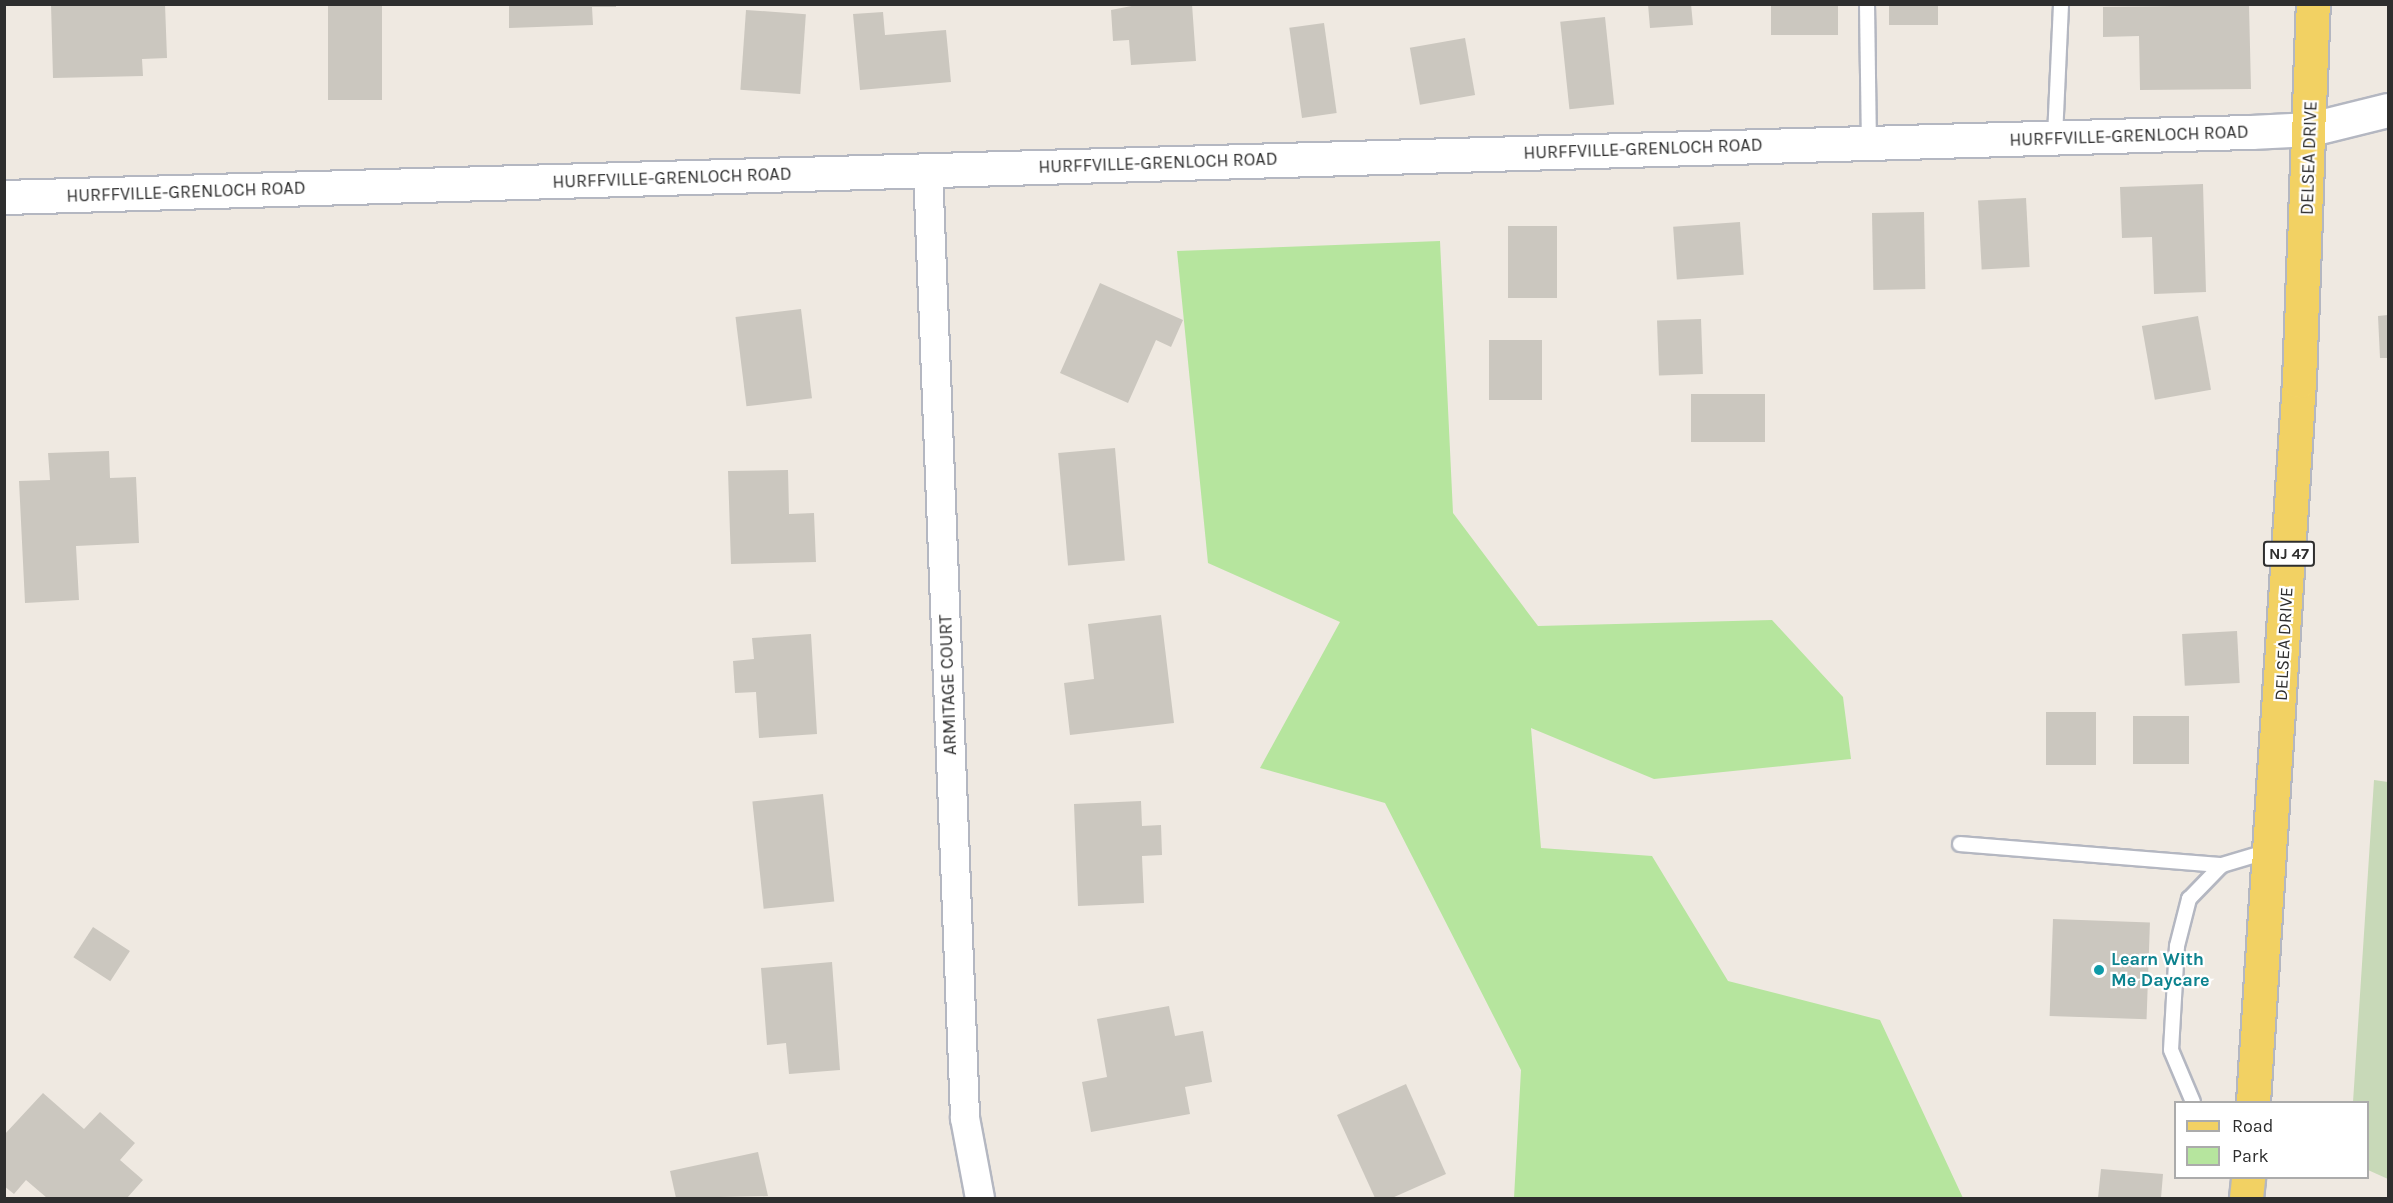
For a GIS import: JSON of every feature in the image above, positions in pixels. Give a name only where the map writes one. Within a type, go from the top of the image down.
[{"type":"main road","name":"DELSEA DRIVE","points":[[2253,1101],[2271,851],[2311,129],[2313,4]]},
{"type":"main road","name":"HURFFVILLE-GRENLOCH ROAD","points":[[4,197],[2311,129],[2388,110]]},
{"type":"main road","points":[[2246,1198],[2248,1179]]},
{"type":"street","name":"ARMITAGE COURT","points":[[928,170],[964,1118],[980,1198]]},
{"type":"lane","points":[[1867,4],[1869,143]]},
{"type":"lane","points":[[2055,138],[2061,4]]},
{"type":"lane","points":[[1960,844],[2222,865],[2271,851]]},
{"type":"lane","points":[[2193,1101],[2171,1050],[2177,946],[2189,899],[2222,865]]},
{"type":"green space","points":[[1440,241],[1453,513],[1538,626],[1772,620],[1843,697],[1851,759],[1654,779],[1531,728],[1541,848],[1652,856],[1728,981],[1880,1020],[1963,1198],[1514,1198],[1521,1070],[1385,803],[1260,768],[1340,622],[1208,563],[1177,251]]},
{"type":"green space","points":[[2374,780],[2388,782],[2388,1179],[2369,1170],[2369,1101],[2353,1101]]},
{"type":"building","points":[[51,4],[165,4],[167,58],[142,59],[143,76],[53,78]]},
{"type":"building","points":[[328,4],[382,4],[382,100],[328,100]]},
{"type":"building","points":[[509,4],[616,4],[616,7],[592,7],[593,25],[509,28]]},
{"type":"building","points":[[1142,4],[1192,4],[1196,61],[1131,65],[1129,40],[1113,41],[1111,10]]},
{"type":"building","points":[[1648,4],[1691,4],[1693,25],[1650,28]]},
{"type":"building","points":[[1771,4],[1838,4],[1838,35],[1771,35]]},
{"type":"building","points":[[1889,4],[1938,4],[1938,25],[1889,25]]},
{"type":"building","points":[[2249,5],[2251,89],[2140,90],[2139,36],[2103,37],[2103,7]]},
{"type":"building","points":[[746,10],[806,14],[800,94],[740,90]]},
{"type":"building","points":[[883,12],[885,35],[946,30],[951,82],[860,90],[853,14]]},
{"type":"building","points":[[1605,17],[1614,105],[1569,109],[1560,22]]},
{"type":"building","points":[[1324,23],[1337,113],[1302,118],[1289,28]]},
{"type":"building","points":[[1465,38],[1475,95],[1420,105],[1410,48]]},
{"type":"building","points":[[2203,184],[2206,292],[2154,294],[2152,237],[2122,238],[2120,187]]},
{"type":"building","points":[[2026,198],[2030,267],[1982,269],[1978,201]]},
{"type":"building","points":[[1924,212],[1925,289],[1873,290],[1872,213]]},
{"type":"building","points":[[1740,222],[1744,275],[1677,280],[1673,227]]},
{"type":"building","points":[[1508,226],[1557,226],[1557,298],[1508,298]]},
{"type":"building","points":[[1100,283],[1183,320],[1171,347],[1156,340],[1128,403],[1060,373]]},
{"type":"building","points":[[801,309],[812,398],[746,406],[735,317]]},
{"type":"building","points":[[2388,315],[2388,358],[2380,358],[2378,316]]},
{"type":"building","points":[[2198,316],[2211,390],[2155,400],[2142,326]]},
{"type":"building","points":[[1701,319],[1703,374],[1659,376],[1657,321]]},
{"type":"building","points":[[1489,340],[1542,340],[1542,400],[1489,400]]},
{"type":"building","points":[[1691,394],[1765,394],[1765,442],[1691,442]]},
{"type":"building","points":[[1115,448],[1125,561],[1068,566],[1058,453]]},
{"type":"building","points":[[109,451],[110,478],[136,477],[139,543],[76,546],[79,600],[25,603],[19,481],[50,480],[48,453]]},
{"type":"building","points":[[788,470],[789,514],[814,513],[816,562],[731,564],[728,471]]},
{"type":"building","points":[[1161,615],[1174,723],[1070,735],[1064,683],[1094,679],[1088,624]]},
{"type":"building","points":[[2237,631],[2240,683],[2185,686],[2182,634]]},
{"type":"building","points":[[811,634],[817,734],[759,738],[756,692],[735,693],[733,661],[754,659],[752,638]]},
{"type":"building","points":[[2046,712],[2096,712],[2096,765],[2046,765]]},
{"type":"building","points":[[2133,716],[2189,716],[2189,764],[2133,764]]},
{"type":"building","points":[[823,794],[834,901],[764,909],[752,801]]},
{"type":"building","points":[[1141,801],[1142,826],[1161,825],[1162,855],[1142,856],[1144,903],[1078,906],[1074,804]]},
{"type":"building","name":"Learn With Me Daycare","points":[[2053,919],[2150,922],[2147,1019],[2050,1016]]},
{"type":"building","points":[[93,927],[130,951],[110,981],[73,957]]},
{"type":"building","points":[[832,962],[840,1070],[789,1074],[786,1043],[767,1045],[761,968]]},
{"type":"building","points":[[1169,1006],[1175,1036],[1203,1031],[1212,1082],[1185,1087],[1190,1114],[1091,1132],[1082,1082],[1107,1077],[1097,1019]]},
{"type":"building","points":[[1406,1084],[1446,1174],[1392,1198],[1375,1198],[1337,1115]]},
{"type":"building","points":[[43,1093],[84,1129],[100,1112],[135,1143],[120,1160],[143,1180],[127,1198],[47,1198],[26,1180],[14,1194],[4,1186],[4,1135]]},
{"type":"building","points":[[758,1152],[768,1196],[676,1198],[670,1171]]},
{"type":"building","points":[[2101,1169],[2163,1174],[2161,1198],[2098,1198]]},
{"type":"place","name":"Learn With Me Daycare","points":[[2099,970]]}]
